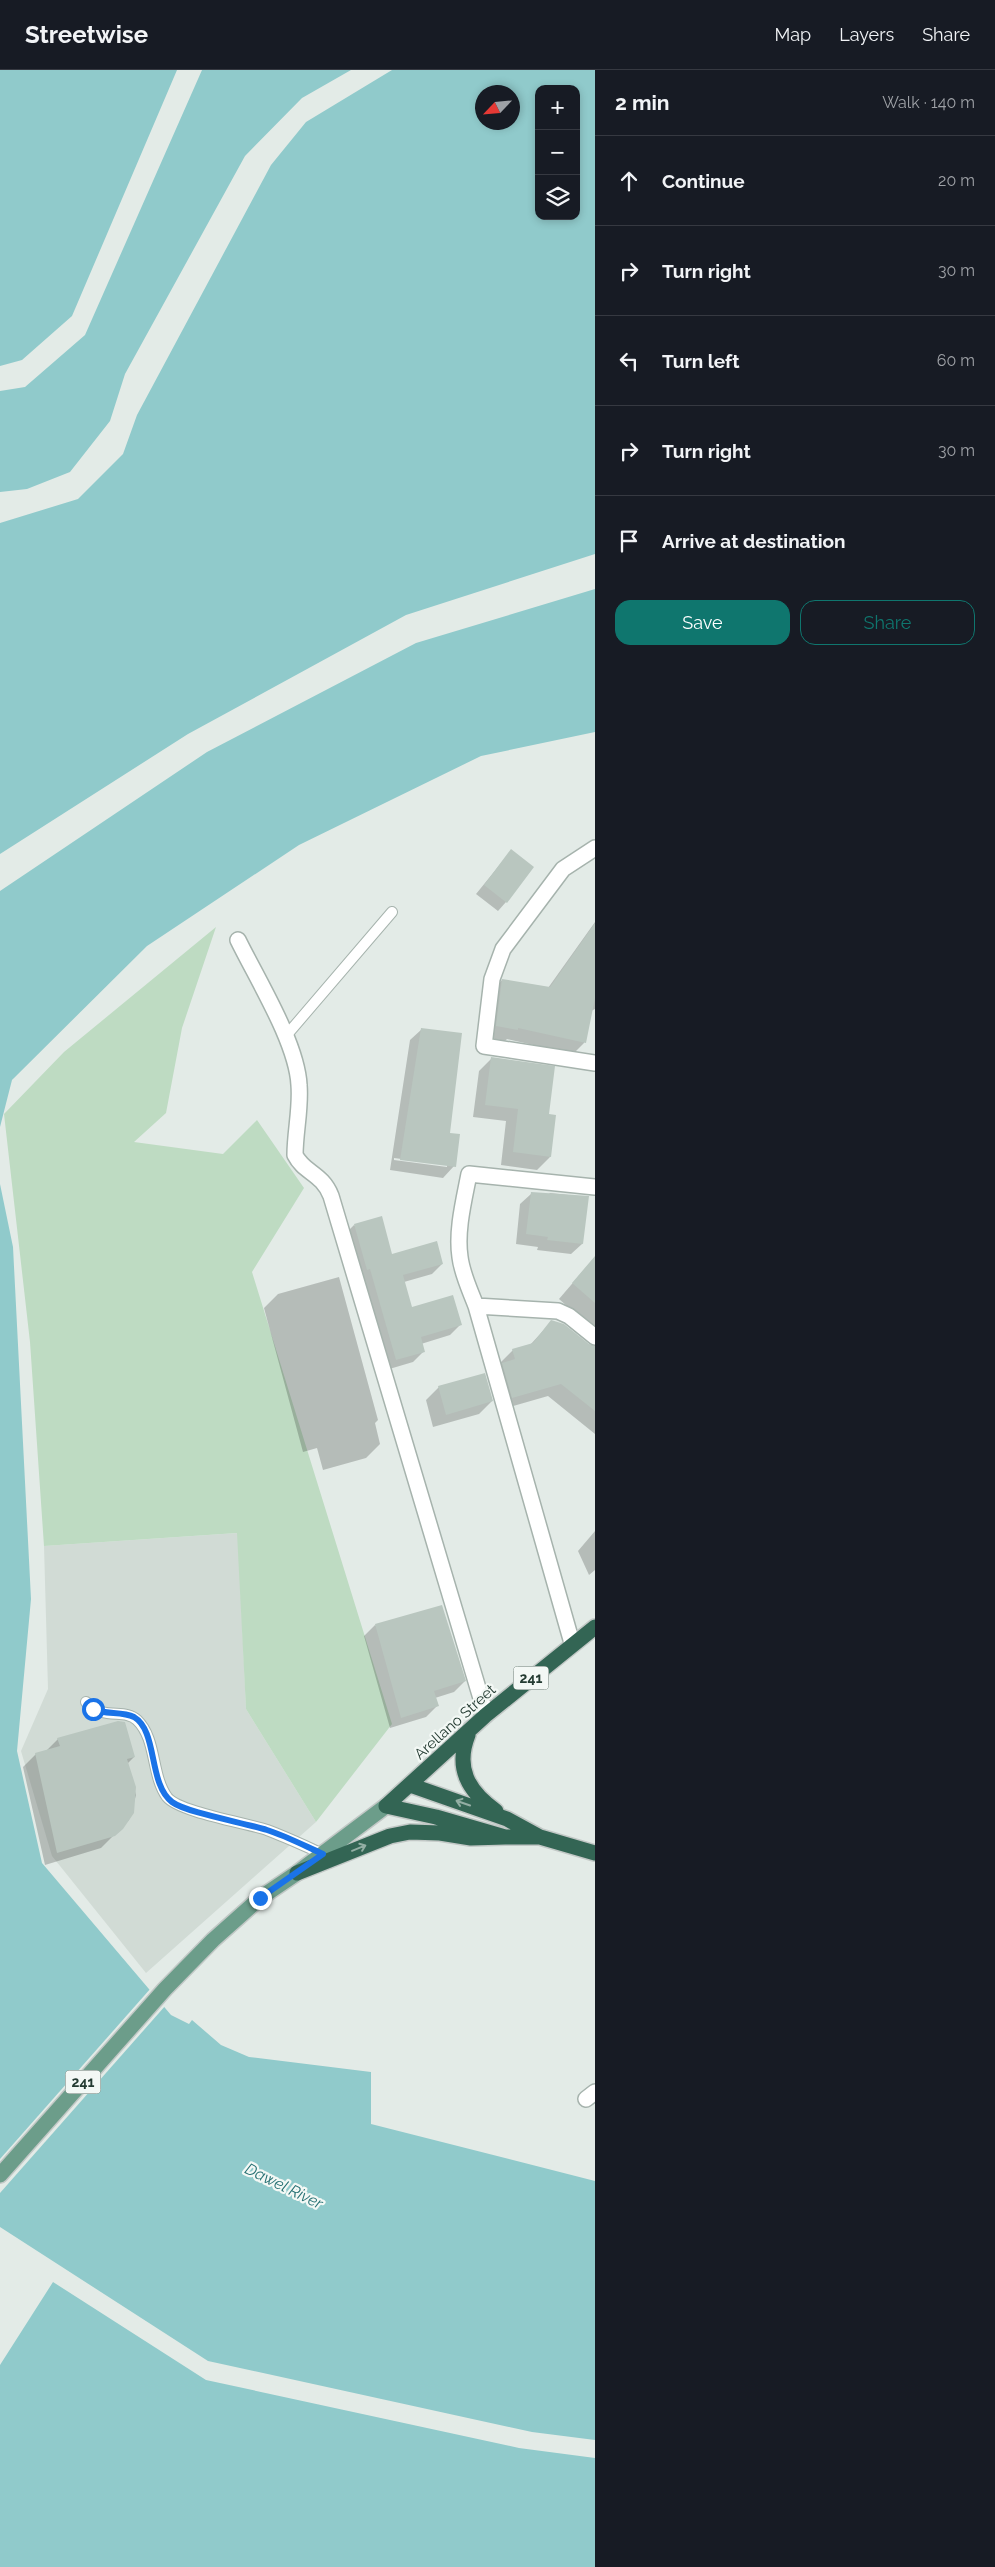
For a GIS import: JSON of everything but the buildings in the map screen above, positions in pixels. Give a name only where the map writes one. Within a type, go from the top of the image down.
[{"type":"highway","name":"Arellano Street","points":[[386,1806],[486,1715],[572,1643],[595,1627]]},
{"type":"highway","points":[[469,1732],[461,1752],[463,1769],[471,1787],[488,1805],[540,1837],[595,1853]]},
{"type":"highway","points":[[410,1785],[508,1819]]},
{"type":"highway","points":[[386,1806],[505,1838]]},
{"type":"highway","points":[[297,1873],[369,1844],[410,1832],[440,1833],[472,1838],[540,1837]]},
{"type":"main road","name":"241","points":[[0,2175],[165,1989],[213,1940],[260,1898],[297,1873],[386,1806]]},
{"type":"street","points":[[595,848],[563,868],[503,949],[492,979],[484,1046],[595,1063]]},
{"type":"street","points":[[238,940],[285,1036],[298,1073],[300,1087],[294,1155],[299,1162],[326,1183],[331,1196],[486,1715]]},
{"type":"street","points":[[572,1643],[476,1306],[460,1257],[459,1238],[469,1174],[595,1187]]},
{"type":"street","points":[[476,1306],[558,1312],[569,1316],[595,1337]]},
{"type":"lane","points":[[285,1036],[392,912]]},
{"type":"lane","points":[[86,1702],[93,1709],[102,1713],[132,1716],[138,1721],[146,1733],[161,1788],[174,1804],[268,1830],[323,1854]]},
{"type":"shaded area","points":[[238,1533],[246,1709],[316,1822],[146,1973],[52,1856],[21,1751],[48,1689],[44,1546]]},
{"type":"green space","points":[[216,927],[182,1028],[166,1113],[134,1142],[223,1154],[257,1120],[304,1188],[252,1272],[392,1724],[316,1822],[246,1709],[237,1533],[44,1546],[30,1342],[4,1114],[64,1052]]},
{"type":"water","points":[[0,70],[177,70],[72,316],[22,360],[0,366]]},
{"type":"water","points":[[202,70],[351,70],[302,98],[245,156],[125,374],[110,421],[70,472],[27,489],[0,492],[0,391],[25,387],[85,335]]},
{"type":"water","points":[[392,70],[595,70],[595,554],[406,615],[188,734],[0,854],[0,523],[78,499],[123,454],[137,415],[271,165],[306,122]]},
{"type":"water","points":[[595,589],[595,732],[481,756],[299,845],[147,946],[12,1080],[0,1127],[0,891],[207,752],[416,643]]},
{"type":"water","name":"Dawel River","points":[[0,1184],[13,1247],[31,1599],[17,1751],[42,1863],[171,2015],[189,2024],[192,2020],[221,2045],[249,2057],[371,2072],[371,2124],[595,2181],[595,2440],[532,2432],[208,2361],[0,2227]]},
{"type":"water","points":[[53,2282],[206,2380],[519,2448],[595,2458],[595,2567],[0,2567],[0,2365]]},
{"type":"pier","points":[[151,1988],[166,2005],[0,2193],[0,2159]]},
{"type":"route","points":[[93,1709],[102,1713],[132,1716],[138,1721],[146,1733],[161,1788],[168,1799],[174,1804],[268,1830],[323,1854],[260,1898]]}]
